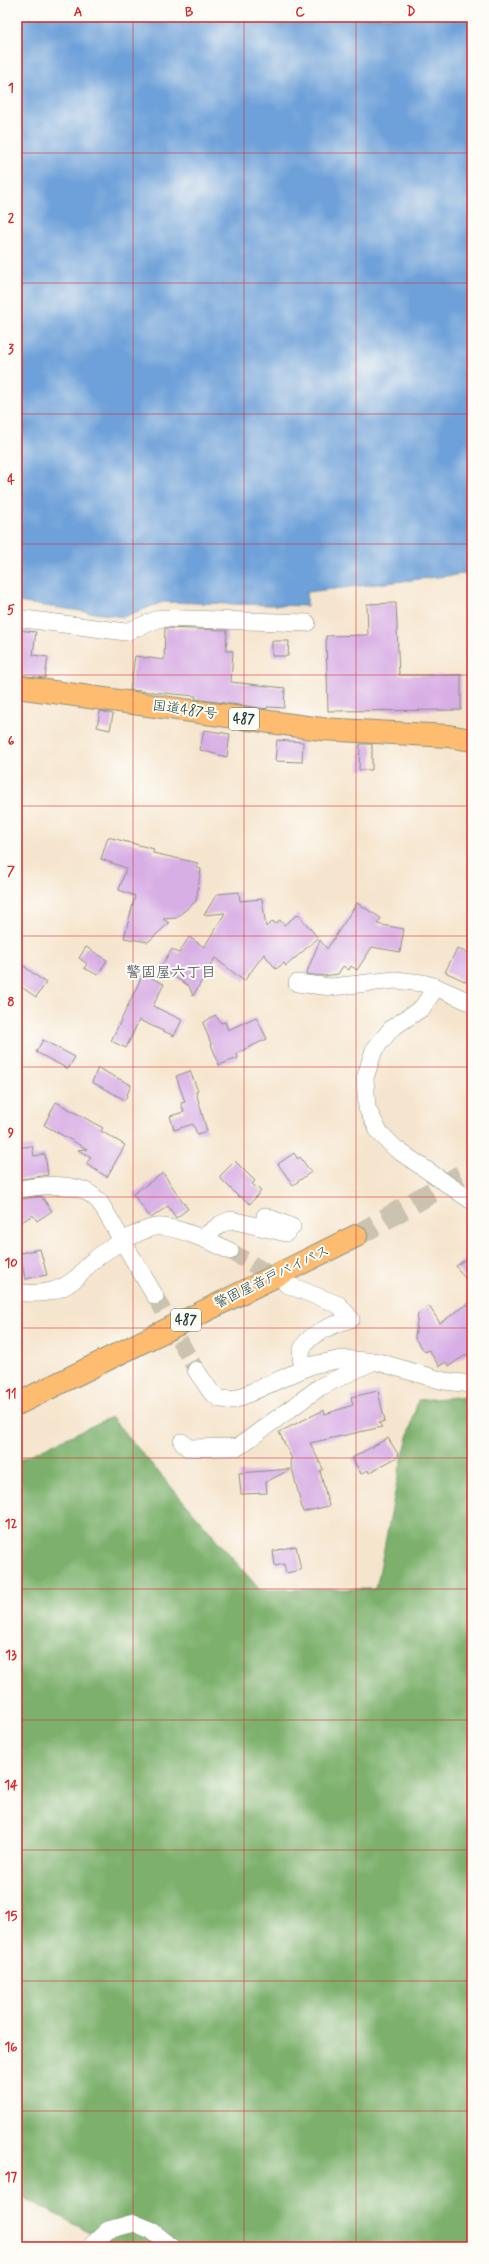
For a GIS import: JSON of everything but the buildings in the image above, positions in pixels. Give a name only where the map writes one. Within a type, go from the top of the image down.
[{"type":"highway","name":"国道487号","points":[[17,687],[321,729],[448,736],[472,740]]},
{"type":"highway","name":"警固屋音戸バイパス","points":[[17,1404],[356,1236]]},
{"type":"street","points":[[17,618],[126,632],[161,618],[307,623]]},
{"type":"street","points":[[297,983],[331,987],[395,980],[436,986],[472,1003]]},
{"type":"street","points":[[436,986],[422,1008],[392,1028],[374,1050],[364,1078],[367,1108],[379,1132],[396,1149],[472,1201]]},
{"type":"street","points":[[17,1190],[30,1186],[56,1185],[84,1190],[99,1200],[155,1296]]},
{"type":"street","points":[[202,1238],[221,1224],[231,1220],[286,1233],[292,1227],[265,1216]]},
{"type":"street","points":[[17,1292],[30,1294],[54,1291],[74,1280],[93,1260],[123,1241],[156,1227],[188,1232],[230,1250]]},
{"type":"street","points":[[286,1284],[339,1305],[351,1319],[332,1324],[310,1338],[301,1355],[303,1368]]},
{"type":"street","points":[[196,1370],[210,1392],[220,1399],[234,1400],[312,1364],[342,1359],[374,1361],[444,1381],[472,1384]]},
{"type":"street","points":[[182,1442],[188,1448],[238,1447],[320,1387],[374,1361]]},
{"type":"street","points":[[90,2247],[108,2230],[134,2222],[150,2230],[172,2247]]},
{"type":"green space","points":[[472,1396],[472,2247],[118,2247],[17,2194],[17,1461],[111,1417],[260,1590],[376,1589],[400,1467],[418,1400]]},
{"type":"water","points":[[17,17],[472,17],[472,573],[307,592],[307,606],[163,602],[123,617],[17,602]]},
{"type":"tunnel","points":[[356,1236],[472,1169]]},
{"type":"tunnel","points":[[230,1251],[281,1281]]},
{"type":"tunnel","points":[[155,1296],[196,1370]]},
{"type":"district","name":"警固屋六丁目","points":[[171,973]]}]
